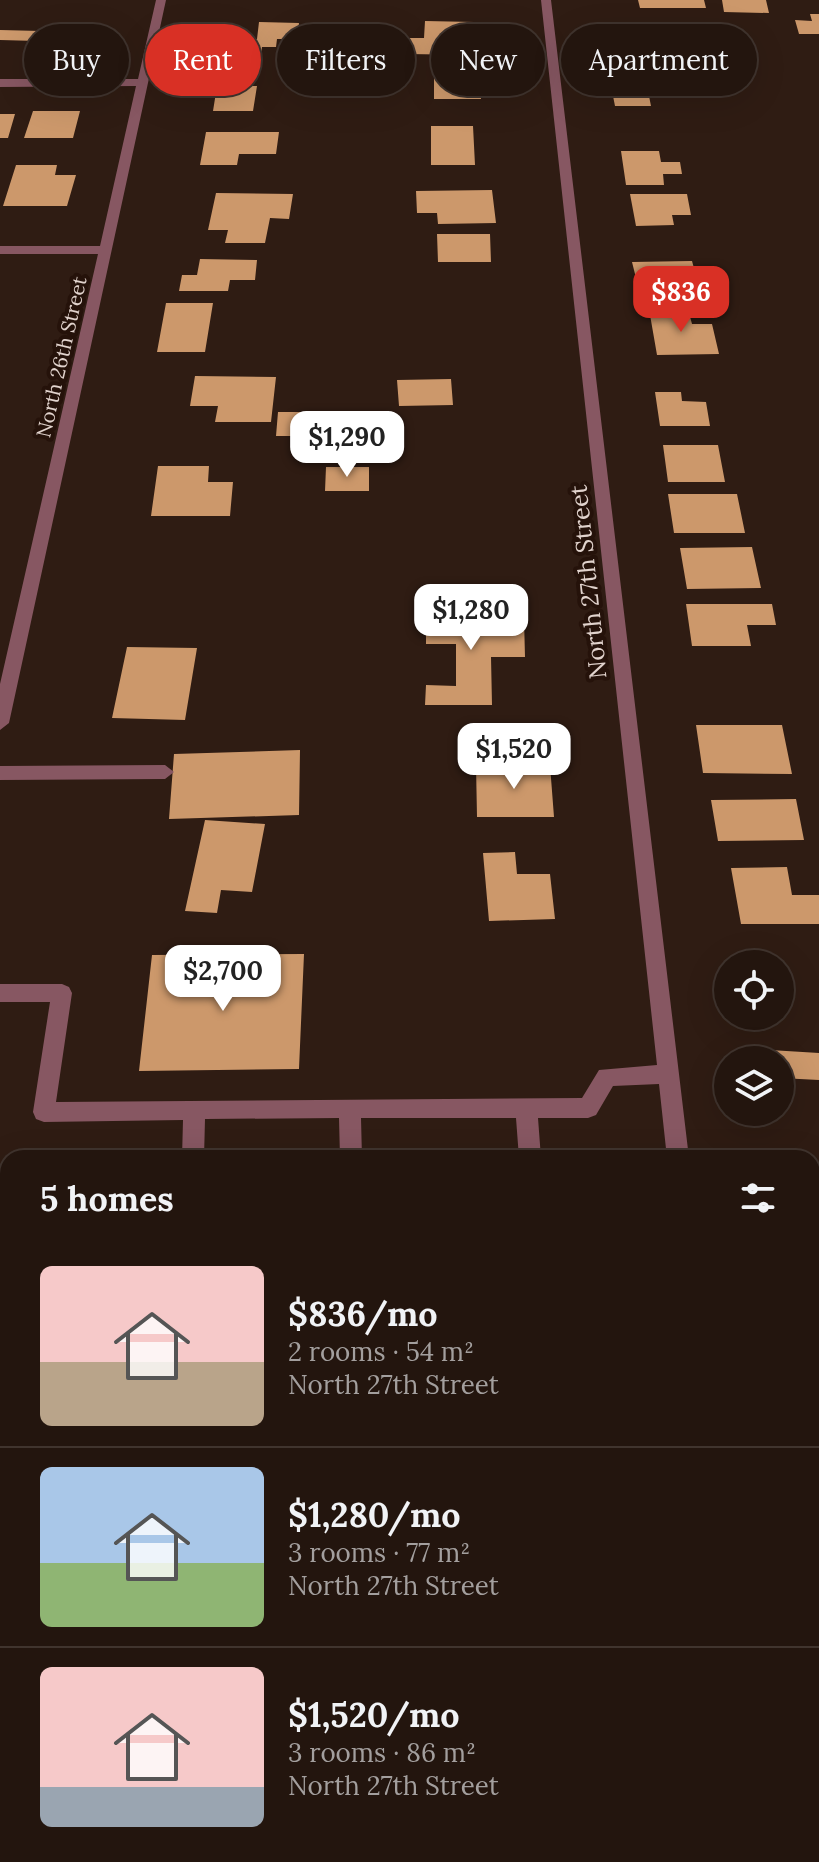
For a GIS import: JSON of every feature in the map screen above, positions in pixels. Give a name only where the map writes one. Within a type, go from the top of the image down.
[{"type":"street","name":"North 26th Street","points":[[0,723],[161,0]]},
{"type":"street","name":"North 27th Street","points":[[546,0],[677,1150]]},
{"type":"street","points":[[0,83],[143,82]]},
{"type":"street","points":[[0,250],[105,250]]},
{"type":"street","points":[[0,773],[165,772]]},
{"type":"street","points":[[0,993],[62,993],[44,1112],[588,1108],[607,1077],[668,1074]]},
{"type":"street","points":[[350,1108],[351,1150]]},
{"type":"street","points":[[526,1108],[529,1150]]},
{"type":"street","points":[[193,1150],[194,1110]]},
{"type":"building","points":[[638,0],[704,0],[706,8],[640,8]]},
{"type":"building","points":[[722,0],[766,0],[769,13],[724,12]]},
{"type":"building","points":[[810,14],[819,14],[819,34],[799,34],[795,20],[812,21]]},
{"type":"building","points":[[425,21],[474,22],[431,24],[431,54],[415,54],[415,38],[424,38]]},
{"type":"building","points":[[299,23],[277,24],[276,47],[262,47],[261,55],[259,24]]},
{"type":"building","points":[[0,30],[24,31],[24,41],[0,40]]},
{"type":"building","points":[[215,96],[255,96],[253,111],[213,111]]},
{"type":"building","points":[[434,96],[481,96],[481,99],[434,99]]},
{"type":"building","points":[[613,96],[649,96],[651,106],[615,106]]},
{"type":"building","points":[[33,111],[80,111],[73,138],[24,138]]},
{"type":"building","points":[[0,114],[15,114],[8,138],[0,138]]},
{"type":"building","points":[[431,126],[473,126],[475,165],[431,165]]},
{"type":"building","points":[[206,132],[279,132],[276,154],[239,154],[237,165],[200,165]]},
{"type":"building","points":[[621,151],[659,151],[661,162],[680,162],[682,174],[663,174],[664,185],[626,185]]},
{"type":"building","points":[[16,165],[57,165],[55,175],[76,175],[67,206],[3,206]]},
{"type":"building","points":[[492,190],[496,223],[438,224],[437,213],[417,213],[416,191]]},
{"type":"building","points":[[216,193],[293,194],[289,219],[270,218],[265,243],[225,243],[228,230],[208,230]]},
{"type":"building","points":[[630,194],[687,194],[691,215],[672,215],[674,225],[636,226]]},
{"type":"building","points":[[437,234],[490,234],[491,262],[438,262]]},
{"type":"building","points":[[200,259],[257,260],[255,280],[230,280],[228,291],[179,291],[182,275],[197,275]]},
{"type":"building","points":[[692,261],[702,297],[661,298],[658,286],[638,286],[632,262]]},
{"type":"building","points":[[166,303],[213,303],[205,352],[157,352]]},
{"type":"building","points":[[649,309],[688,309],[692,324],[712,324],[719,354],[657,355]]},
{"type":"building","points":[[195,376],[276,377],[271,422],[215,422],[218,406],[190,406]]},
{"type":"building","points":[[451,379],[453,405],[399,406],[397,380]]},
{"type":"building","points":[[655,392],[681,392],[682,401],[706,402],[710,426],[660,426]]},
{"type":"building","points":[[278,412],[319,412],[318,436],[276,436]]},
{"type":"building","points":[[663,445],[718,445],[725,482],[668,482]]},
{"type":"building","points":[[158,466],[209,466],[208,482],[233,482],[230,516],[151,516]]},
{"type":"building","points":[[326,467],[369,467],[369,491],[325,491]]},
{"type":"building","points":[[668,494],[737,494],[745,533],[674,533]]},
{"type":"building","points":[[752,547],[761,588],[687,589],[680,548]]},
{"type":"building","points":[[686,604],[772,604],[776,625],[747,625],[751,646],[692,646]]},
{"type":"building","points":[[426,605],[470,606],[470,618],[524,619],[525,657],[491,657],[492,705],[425,705],[426,685],[456,686],[456,644],[426,644]]},
{"type":"building","points":[[127,647],[197,648],[185,720],[112,718]]},
{"type":"building","points":[[696,725],[782,725],[792,774],[703,773]]},
{"type":"building","points":[[300,750],[299,815],[169,819],[174,754]]},
{"type":"building","points":[[476,765],[550,765],[554,817],[477,817]]},
{"type":"building","points":[[796,799],[804,840],[718,841],[711,800]]},
{"type":"building","points":[[205,820],[265,824],[252,892],[221,890],[217,913],[185,911]]},
{"type":"building","points":[[515,852],[517,874],[550,874],[555,919],[489,921],[483,853]]},
{"type":"building","points":[[787,867],[792,895],[819,895],[819,924],[741,924],[731,868]]},
{"type":"building","points":[[304,954],[299,1069],[139,1071],[152,955]]},
{"type":"building","points":[[794,1051],[819,1053],[819,1080],[794,1079]]}]
